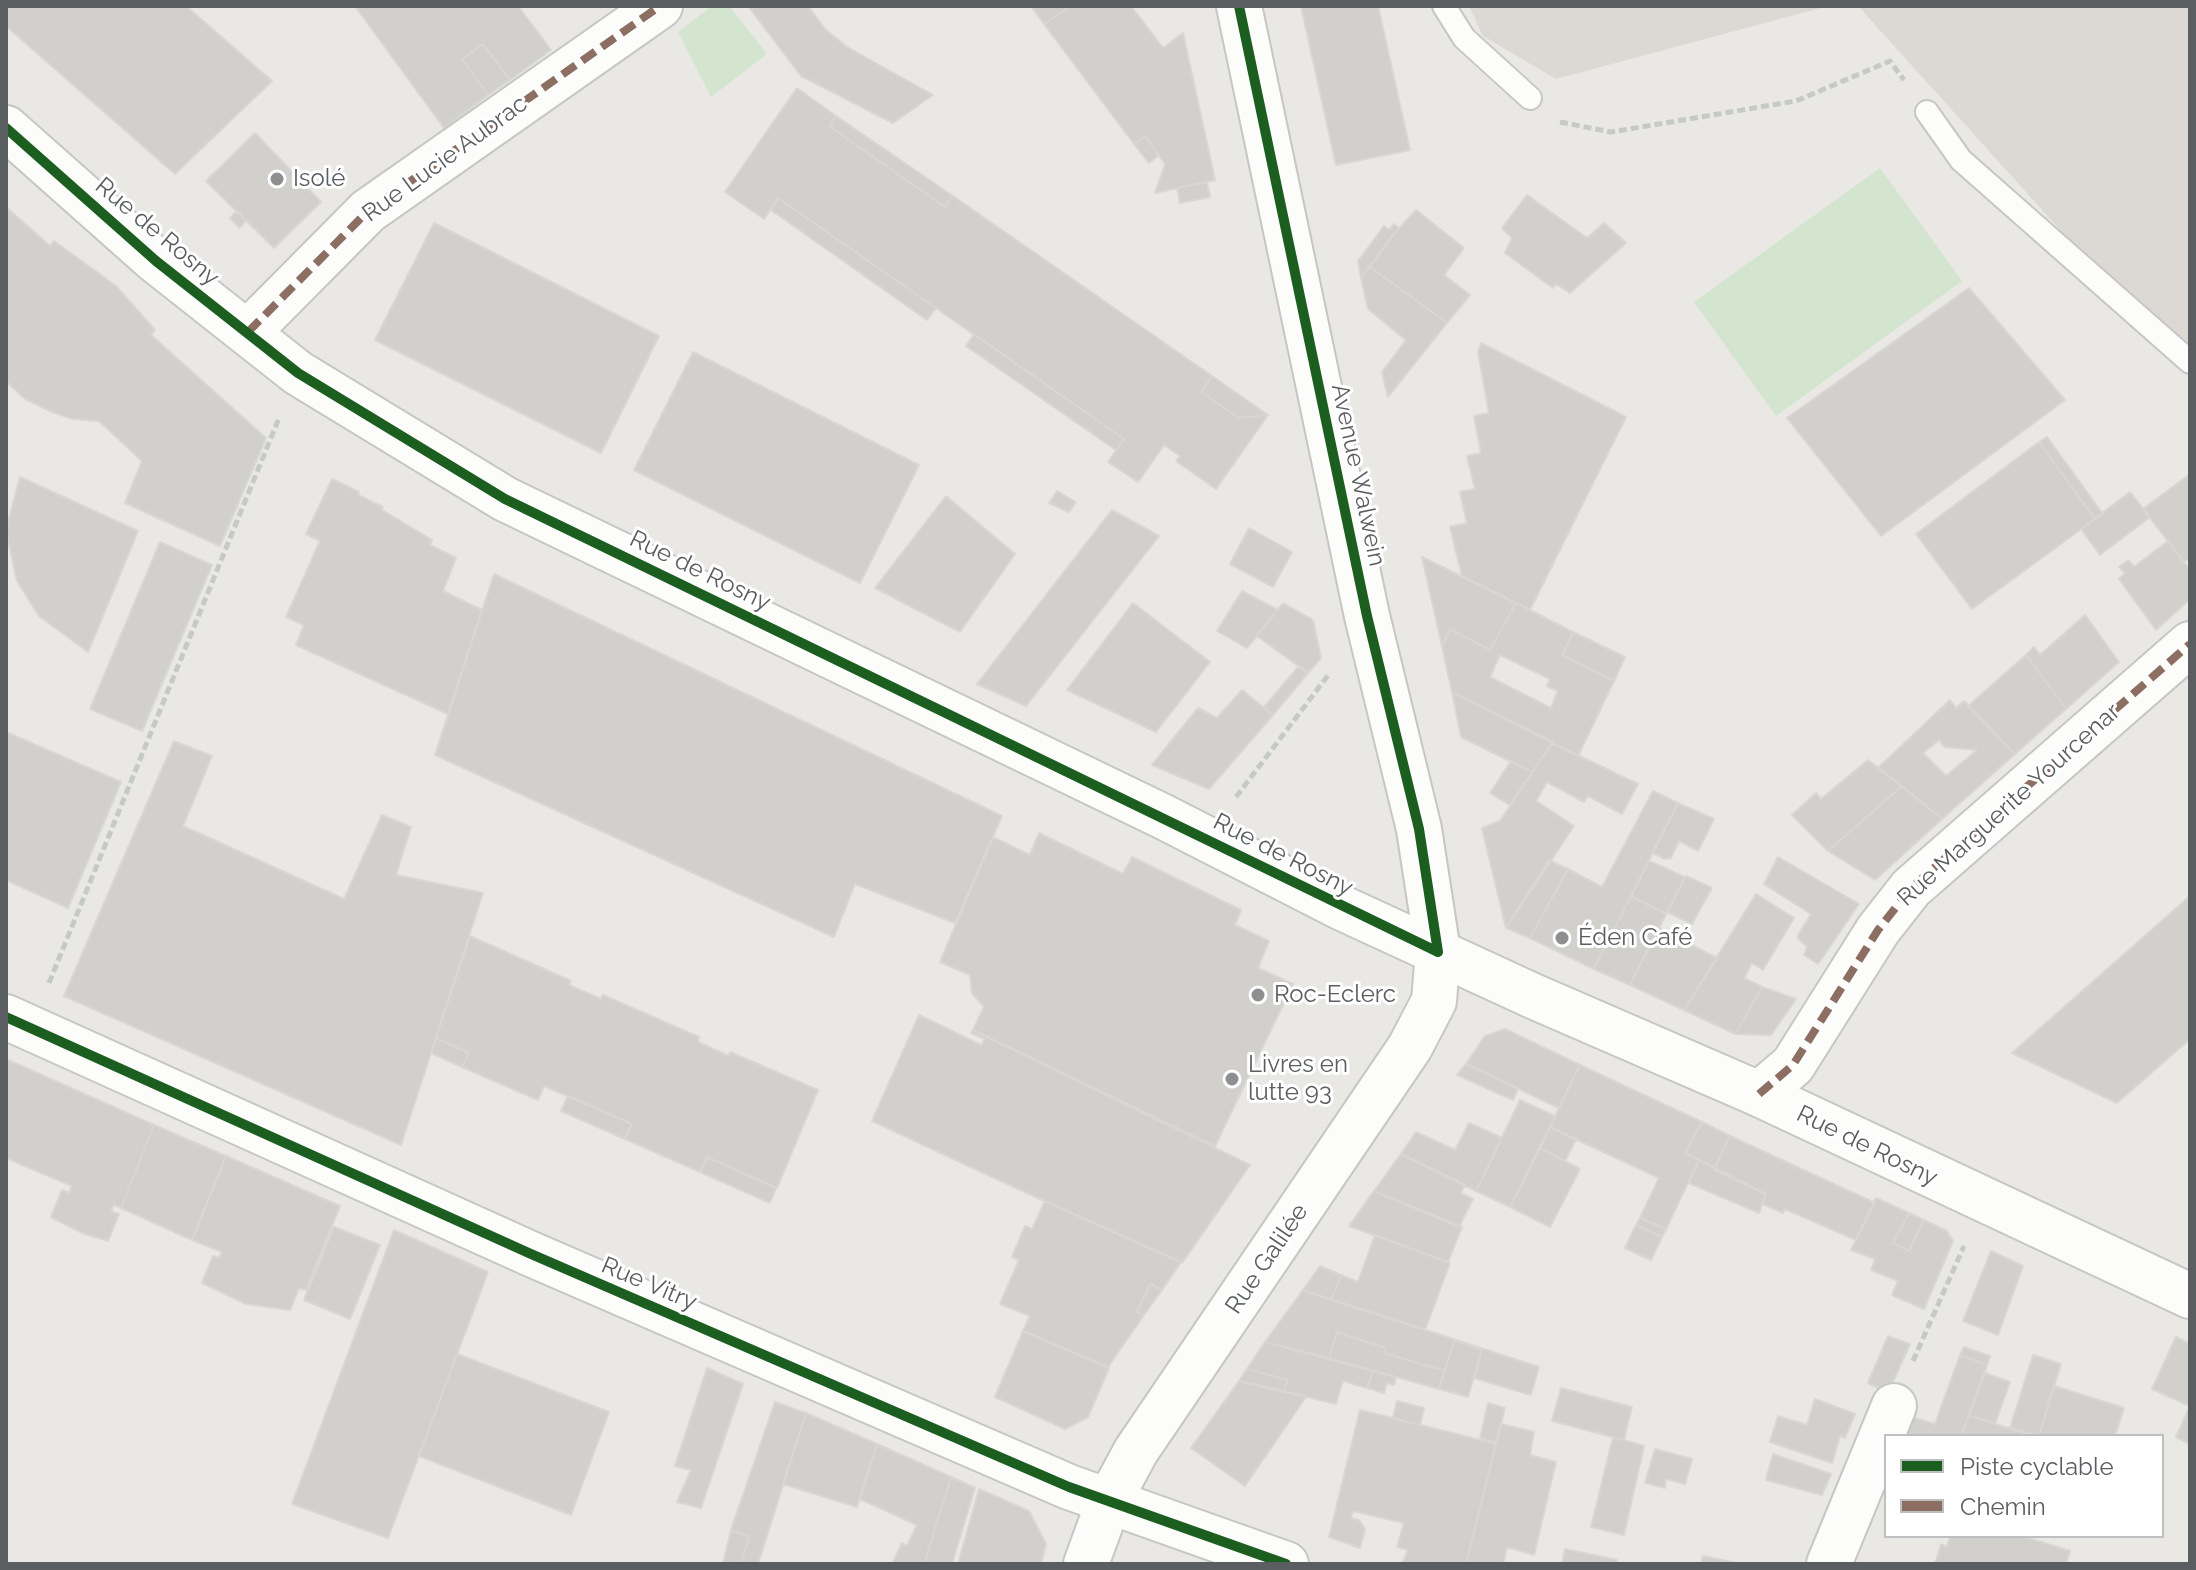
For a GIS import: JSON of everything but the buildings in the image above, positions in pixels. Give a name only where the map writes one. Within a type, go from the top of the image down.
[{"type":"main road","name":"Rue Lucie Aubrac","points":[[248,332],[368,211],[660,6]]},
{"type":"main road","name":"Avenue Walwein","points":[[1239,6],[1377,654],[1419,829],[1438,952]]},
{"type":"main road","name":"Rue de Rosny","points":[[6,128],[156,261],[298,373],[505,499],[1205,837],[1340,907],[1759,1094],[2190,1296]]},
{"type":"main road","name":"Rue Marguerite Yourcenar","points":[[1759,1094],[1793,1065],[1878,930],[1911,888],[2190,644]]},
{"type":"main road","name":"Rue Galilée","points":[[1086,1564],[1109,1501],[1136,1451],[1410,1047],[1434,1001],[1438,952]]},
{"type":"main road","name":"Rue Vitry","points":[[18,1023],[531,1254],[1055,1481],[1286,1564]]},
{"type":"main road","points":[[1829,1564],[1894,1406]]},
{"type":"lane","points":[[1444,6],[1464,38],[1530,98]]},
{"type":"lane","points":[[1927,112],[1961,160],[2190,362]]},
{"type":"path","points":[[1530,98],[1546,120],[1611,132],[1796,101],[1890,61]]},
{"type":"path","points":[[18,1023],[264,451]]},
{"type":"path","points":[[1205,837],[1333,669],[1377,654]]},
{"type":"path","points":[[1894,1406],[1947,1282]]},
{"type":"shaded area","points":[[1469,6],[1828,6],[1556,79],[1483,36]]},
{"type":"shaded area","points":[[1858,6],[2190,6],[2190,368],[2147,326]]},
{"type":"green space","points":[[712,6],[729,6],[767,54],[711,97],[678,32]]},
{"type":"green space","points":[[1880,168],[1962,281],[1776,416],[1694,302]]},
{"type":"marked path","points":[[248,332],[368,211],[660,6]]},
{"type":"marked path","points":[[1759,1094],[1793,1065],[1878,930],[1911,888],[2190,644]]},
{"type":"cycle path","points":[[1239,6],[1367,616],[1419,829],[1438,952]]},
{"type":"cycle path","points":[[6,128],[156,261],[298,373],[505,499],[1438,952]]},
{"type":"cycle path","points":[[6,1017],[531,1254],[1069,1487],[1286,1564]]},
{"type":"place","name":"Isolé","points":[[277,179]]},
{"type":"place","name":"Éden Café","points":[[1562,938]]},
{"type":"place","name":"Roc-Eclerc","points":[[1258,995]]},
{"type":"place","name":"Livres en lutte 93","points":[[1232,1079]]}]
